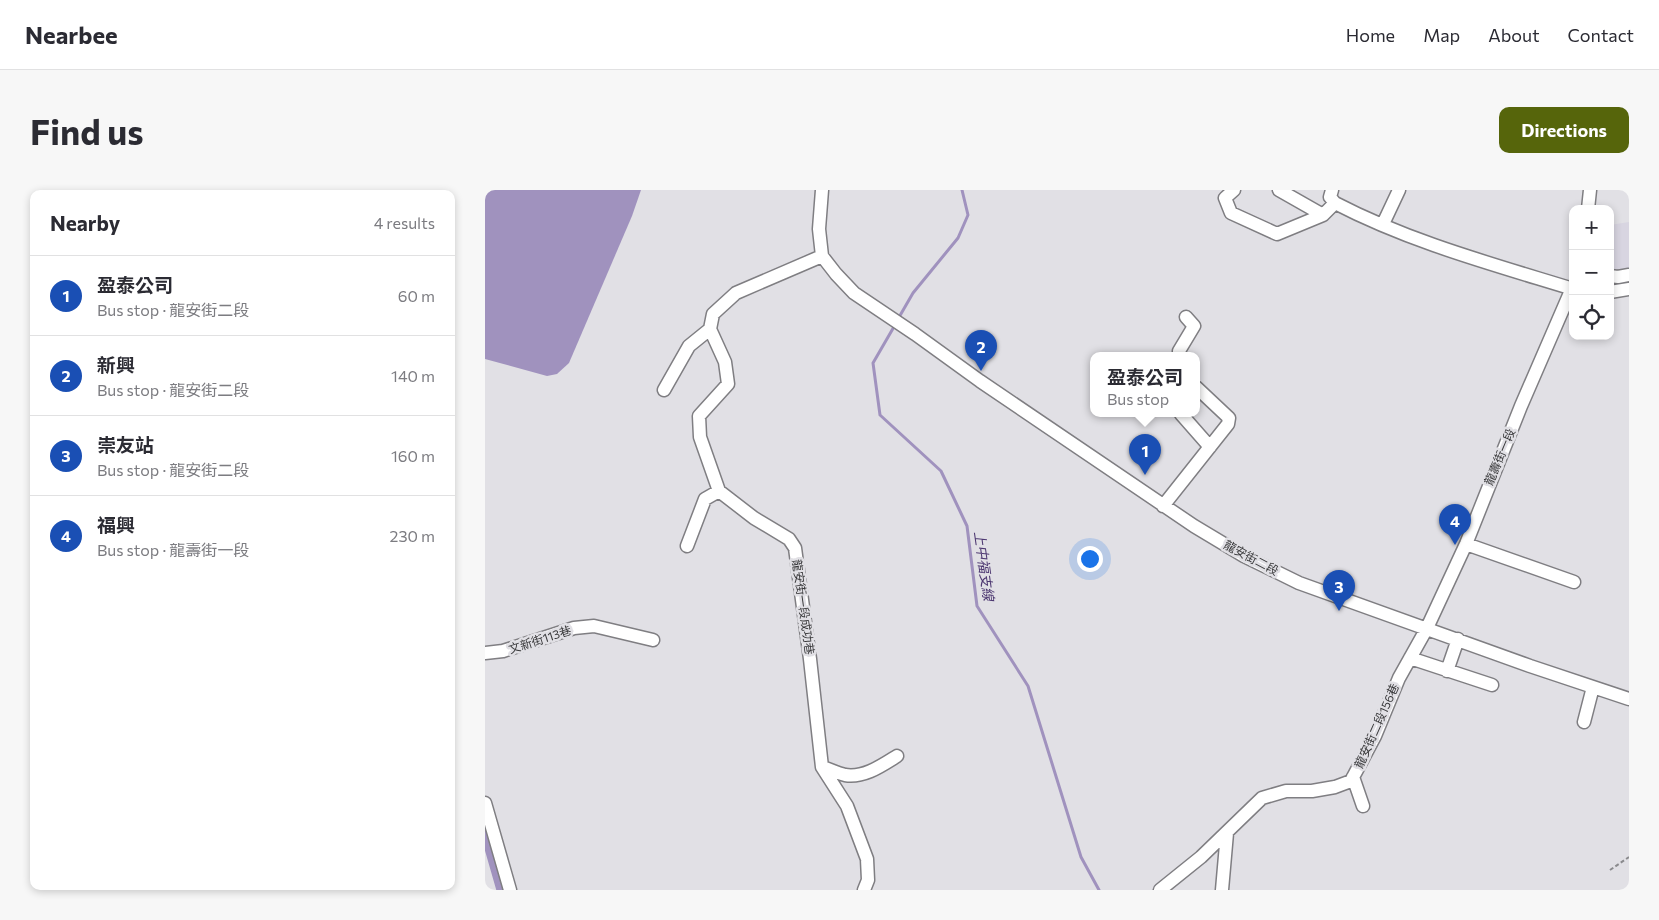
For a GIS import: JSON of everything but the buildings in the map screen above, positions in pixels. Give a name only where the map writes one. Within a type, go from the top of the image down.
[{"type":"street","points":[[687,546],[705,498],[719,491],[701,437],[699,416],[728,384],[725,362],[710,329],[713,314],[736,293],[823,256],[819,229],[822,190]]},
{"type":"street","points":[[1234,190],[1225,198],[1231,213],[1277,234],[1323,215],[1335,203]]},
{"type":"street","points":[[1279,190],[1323,215]]},
{"type":"street","points":[[1332,190],[1330,197],[1335,203],[1383,224],[1452,252],[1569,287]]},
{"type":"street","points":[[1383,224],[1399,190]]},
{"type":"street","points":[[1588,205],[1589,190]]},
{"type":"street","name":"龍安街二段","points":[[823,256],[836,274],[854,293],[1163,506],[1244,556],[1299,583],[1629,699]]},
{"type":"street","points":[[1614,276],[1629,275]]},
{"type":"street","points":[[1614,291],[1629,289]]},
{"type":"street","name":"龍壽街一段","points":[[1427,628],[1466,544],[1514,424],[1569,295]]},
{"type":"street","points":[[1179,352],[1194,326],[1186,317]]},
{"type":"street","points":[[664,390],[689,346],[710,329]]},
{"type":"street","points":[[1163,506],[1228,424],[1229,418],[1200,391]]},
{"type":"street","points":[[1184,417],[1210,446]]},
{"type":"street","name":"龍安街一段成功巷","points":[[719,491],[754,518],[789,539],[795,548],[810,658],[821,767],[847,806],[867,859],[868,880],[864,890]]},
{"type":"street","points":[[1466,544],[1574,582]]},
{"type":"street","name":"文新街113巷","points":[[485,654],[503,651],[574,628],[593,626],[653,640]]},
{"type":"street","name":"龍安街二段156巷","points":[[1160,890],[1201,857],[1262,798],[1286,791],[1312,791],[1335,787],[1351,781],[1375,736],[1399,678],[1427,628]]},
{"type":"street","points":[[1447,670],[1458,640]]},
{"type":"street","points":[[1410,658],[1492,685]]},
{"type":"street","points":[[1584,722],[1593,687]]},
{"type":"street","points":[[821,767],[845,775],[860,774],[875,770],[897,756]]},
{"type":"street","points":[[1353,777],[1363,806]]},
{"type":"street","points":[[485,803],[510,890]]},
{"type":"street","points":[[1222,890],[1227,833]]},
{"type":"path","points":[[1610,870],[1629,857]]},
{"type":"shaded area","points":[[485,190],[641,190],[632,216],[569,363],[557,374],[547,376],[485,359]]},
{"type":"shaded area","points":[[1629,222],[1629,270],[1614,272],[1614,224]]},
{"type":"waterway","name":"上中福支線","points":[[898,319],[913,293],[958,238],[968,215],[962,190]]},
{"type":"waterway","name":"上中福支線","points":[[895,325],[873,363],[880,415],[941,471],[967,526],[977,606],[1028,686],[1081,857],[1099,890]]},
{"type":"waterway","points":[[485,831],[502,890]]},
{"type":"place","name":"新興","points":[[981,371]]},
{"type":"place","name":"盈泰公司","points":[[1145,475]]},
{"type":"place","name":"福興","points":[[1455,545]]},
{"type":"place","name":"崇友站","points":[[1339,611]]}]
